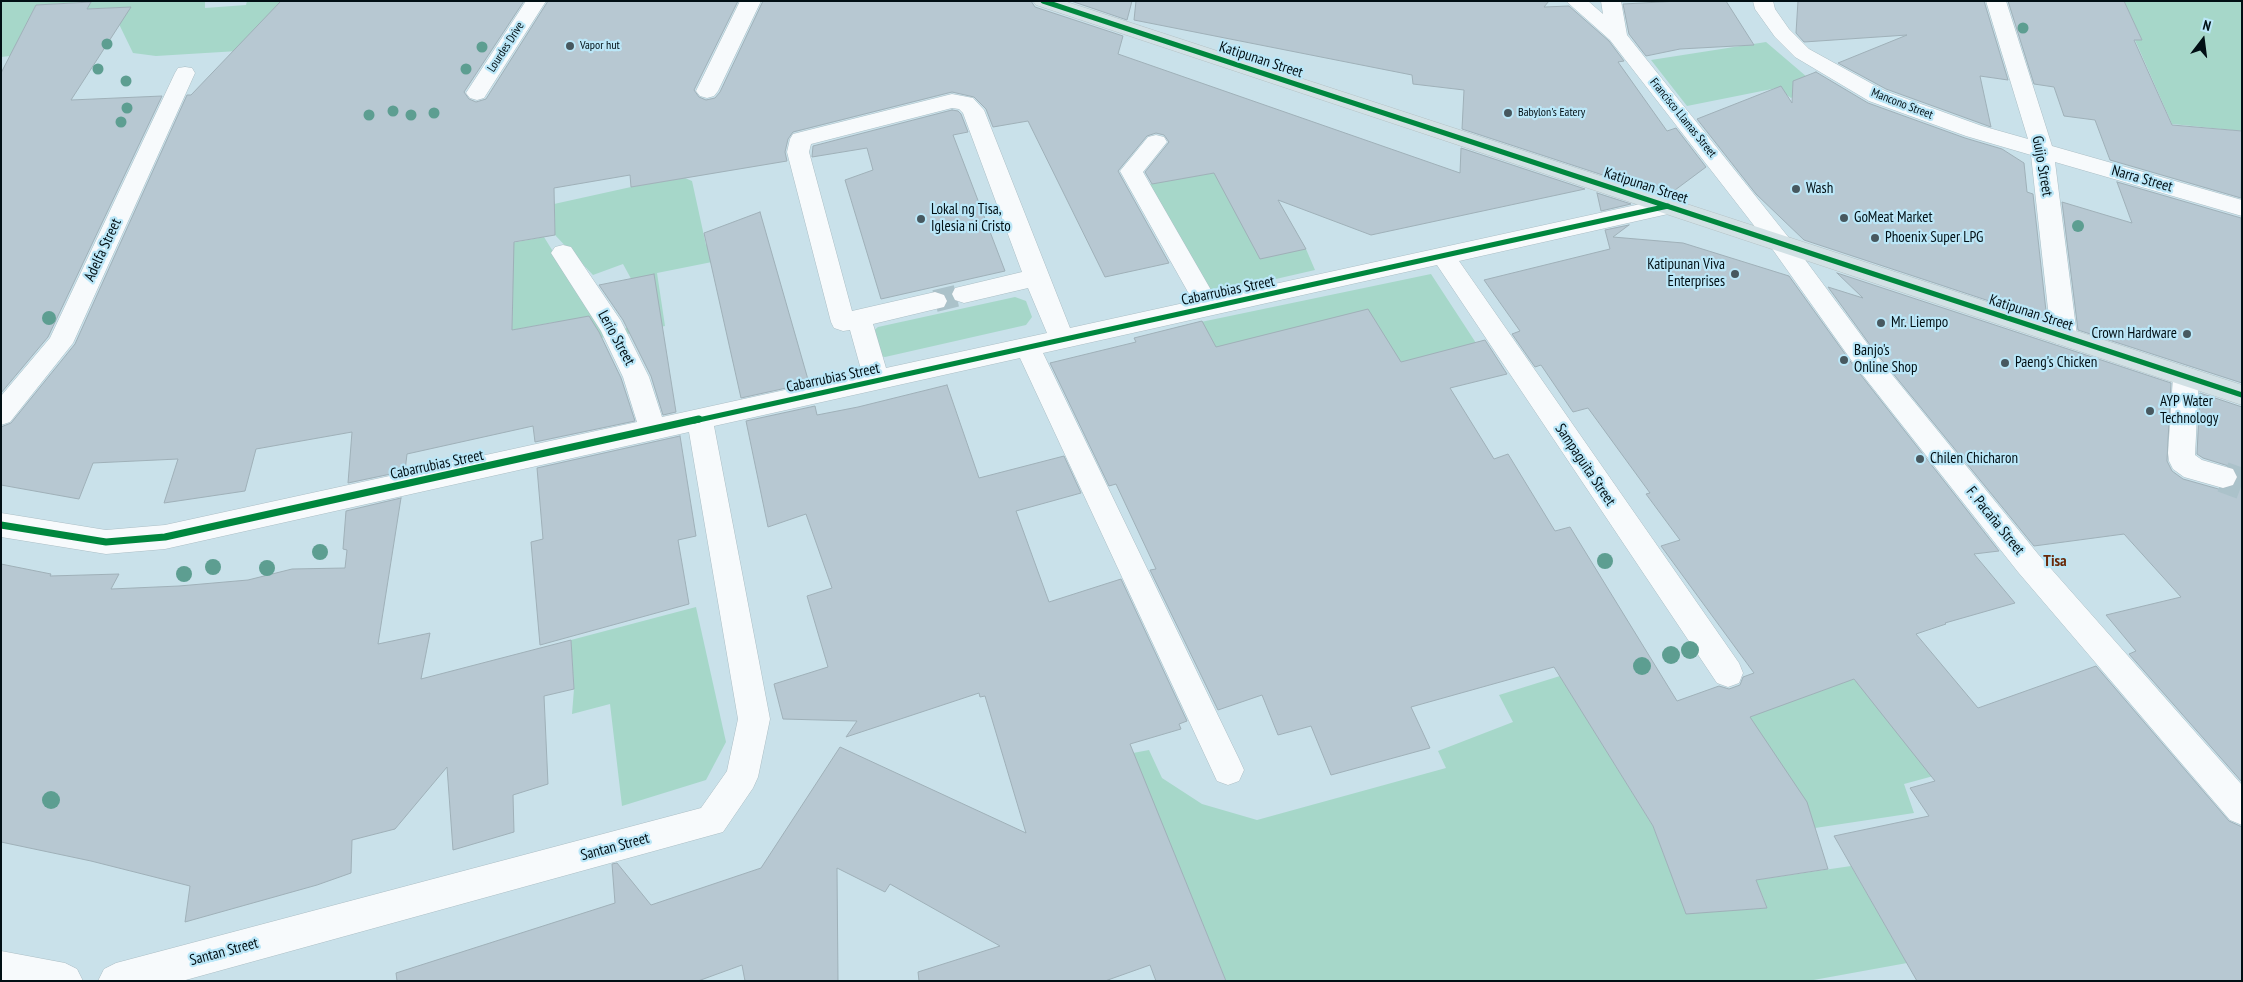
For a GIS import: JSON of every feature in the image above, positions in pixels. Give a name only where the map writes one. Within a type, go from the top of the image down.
[{"type":"main road","name":"Katipunan Street","points":[[1043,1],[2242,395]]},
{"type":"street","name":"Lourdes Drive","points":[[477,93],[536,1]]},
{"type":"street","points":[[708,91],[751,1]]},
{"type":"street","name":"Francisco Llamas Street","points":[[1576,1],[1618,36],[1781,244]]},
{"type":"street","points":[[1611,1],[1618,36]]},
{"type":"street","name":"Mancono Street","points":[[1763,1],[1765,9],[1782,33],[1802,53],[1868,92],[1974,131],[2042,150]]},
{"type":"street","name":"Guijo Street","points":[[1996,1],[2042,150],[2064,336]]},
{"type":"street","name":"Adelfa Street","points":[[1,415],[60,343],[185,73]]},
{"type":"street","points":[[935,301],[842,322],[798,152],[801,139],[814,134],[952,101],[965,103],[973,110],[1036,277],[1062,340]]},
{"type":"street","points":[[1156,142],[1131,171],[1209,308]]},
{"type":"street","name":"Narra Street","points":[[2042,150],[2242,208]]},
{"type":"street","name":"Cabarrubias Street","points":[[1,525],[106,542],[165,537],[1668,206]]},
{"type":"street","name":"F. Pacaña Street","points":[[1781,244],[1863,357],[2028,563],[2242,810]]},
{"type":"street","name":"Lerio Street","points":[[564,253],[612,328],[636,377],[653,430]]},
{"type":"street","name":"Sampaguita Street","points":[[1443,256],[1728,673]]},
{"type":"street","points":[[964,294],[1036,277]]},
{"type":"street","points":[[859,319],[877,381]]},
{"type":"street","points":[[1028,348],[1228,770]]},
{"type":"street","points":[[2186,377],[2181,453],[2183,460],[2194,469],[2223,477]]},
{"type":"street","name":"Santan Street","points":[[116,981],[711,821],[742,777],[754,719],[700,420]]},
{"type":"street","points":[[1,968],[64,981]]},
{"type":"green space","points":[[1,1],[205,1],[205,8],[246,5],[247,1],[302,1],[238,51],[156,56],[133,53],[118,22],[121,8],[87,9],[90,2],[36,5],[10,56],[1,57]]},
{"type":"green space","points":[[2124,1],[2242,1],[2242,131],[2172,124],[2135,40],[2142,40]]},
{"type":"green space","points":[[1766,42],[1814,83],[1791,98],[1777,88],[1687,106],[1651,60]]},
{"type":"green space","points":[[1217,172],[1276,197],[1306,249],[1315,270],[1206,295],[1144,185]]},
{"type":"green space","points":[[685,178],[692,181],[706,245],[719,243],[722,260],[657,273],[665,326],[623,335],[622,330],[652,317],[623,264],[593,275],[555,235],[554,204],[631,187]]},
{"type":"green space","points":[[544,237],[606,337],[555,347],[555,322],[512,330],[513,289],[484,248]]},
{"type":"green space","points":[[1431,274],[1476,343],[1239,441],[1177,327]]},
{"type":"green space","points":[[1015,297],[1026,301],[1032,317],[1026,325],[885,357],[879,356],[872,332],[878,327]]},
{"type":"green space","points":[[696,607],[726,742],[706,780],[622,806],[610,704],[572,714],[574,689],[571,640]]},
{"type":"green space","points":[[1560,676],[1653,826],[1686,913],[1767,908],[1756,880],[1851,866],[1907,963],[1808,981],[1226,981],[1133,753],[1149,750],[1162,778],[1202,804],[1257,820],[1446,768],[1438,751],[1513,722],[1499,695]]},
{"type":"green space","points":[[1853,679],[2018,753],[1904,784],[1914,813],[1815,828],[1749,716]]},
{"type":"building","points":[[281,1],[524,1],[464,92],[469,99],[476,102],[486,99],[548,1],[738,1],[694,90],[699,97],[706,100],[715,98],[720,92],[763,1],[1031,1],[1035,7],[1123,36],[1118,54],[1460,173],[1461,148],[1585,189],[1371,235],[1278,200],[1306,249],[1260,259],[1214,173],[1152,184],[1145,172],[1169,142],[1164,135],[1156,133],[1147,136],[1118,171],[1169,263],[1105,277],[1028,121],[993,127],[986,109],[974,97],[952,92],[793,132],[788,139],[785,152],[787,161],[631,187],[630,175],[554,188],[555,235],[514,242],[512,330],[589,316],[599,332],[621,378],[635,421],[535,442],[533,426],[407,454],[405,471],[348,483],[352,432],[256,449],[245,491],[164,503],[178,459],[93,463],[79,499],[1,485],[1,427],[11,423],[75,344],[187,95],[191,95]]},
{"type":"building","points":[[1071,1],[1132,1],[1127,20]]},
{"type":"building","points":[[1136,1],[1549,1],[1544,7],[1569,6],[1609,41],[1624,61],[1618,62],[1667,131],[1676,128],[1706,167],[1667,196],[1462,129],[1464,90],[1413,84],[1412,75],[1134,20]]},
{"type":"building","points":[[1726,1],[1754,45],[1680,49],[1646,56],[1629,34],[1623,4]]},
{"type":"building","points":[[1798,1],[1984,1],[2008,80],[1980,76],[1991,127],[1886,89],[1838,63],[1907,35],[1804,42],[1796,33]]},
{"type":"building","points":[[2008,1],[2124,1],[2142,40],[2134,40],[2172,125],[2242,131],[2241,198],[2110,160],[2095,120],[2064,116],[2054,87],[2034,84]]},
{"type":"building","points":[[91,2],[87,9],[131,7],[71,100],[162,96],[48,337],[1,393],[1,73],[36,5]]},
{"type":"building","points":[[1816,72],[1868,103],[1965,138],[2002,149],[2024,163],[2027,192],[2033,194],[2047,320],[1804,240],[1756,194],[1697,119],[1781,86],[1792,103],[1793,81]]},
{"type":"building","name":"Lokal ng Tisa, Iglesia ni Cristo","points":[[952,110],[958,111],[961,114],[968,132],[953,135],[1005,271],[881,299],[845,180],[873,170],[867,148],[812,157],[813,146]]},
{"type":"building","points":[[2117,182],[2241,218],[2242,383],[2078,330],[2062,202],[2132,223]]},
{"type":"building","points":[[1597,193],[1631,204],[1601,211]]},
{"type":"building","points":[[760,212],[809,383],[741,398],[704,233]]},
{"type":"building","points":[[1629,225],[1613,237],[1683,243],[1789,276],[1853,365],[1999,551],[1974,554],[2015,603],[1945,623],[1916,634],[1978,708],[2096,666],[2229,821],[2242,827],[2242,981],[1917,981],[1834,836],[1929,816],[1910,788],[1935,781],[1854,679],[1750,717],[1807,802],[1828,869],[1756,880],[1767,908],[1686,914],[1653,826],[1554,667],[1411,707],[1430,748],[1331,775],[1311,726],[1278,735],[1262,695],[1218,710],[1150,570],[1156,569],[1116,484],[1109,486],[1050,363],[1136,342],[1134,338],[1202,321],[1216,347],[1368,309],[1401,362],[1485,340],[1507,374],[1450,388],[1494,459],[1508,454],[1555,531],[1570,527],[1677,701],[1719,686],[1729,689],[1740,685],[1743,677],[1754,673],[1661,546],[1680,540],[1646,494],[1650,493],[1588,408],[1573,412],[1541,365],[1535,367],[1512,334],[1520,331],[1484,280],[1610,249],[1605,230]]},
{"type":"building","points":[[1837,273],[2171,383],[2167,461],[2172,471],[2183,479],[2222,490],[2235,486],[2239,478],[2235,468],[2203,458],[2197,454],[2200,393],[2242,407],[2242,782],[2129,654],[2136,651],[2106,615],[2181,597],[2124,534],[2034,546],[1873,349],[1828,287],[1863,298]]},
{"type":"building","points":[[654,274],[676,412],[663,415],[651,376],[623,320],[599,285]]},
{"type":"building","points":[[947,385],[979,478],[1064,456],[1081,493],[1016,511],[1049,602],[1121,579],[1187,721],[1179,724],[1181,729],[1130,744],[1226,981],[1156,981],[1150,965],[1105,981],[919,981],[918,972],[1000,946],[890,884],[885,892],[837,868],[838,981],[745,981],[742,965],[698,981],[397,981],[396,973],[615,903],[612,864],[617,863],[651,905],[761,868],[840,747],[1026,833],[985,696],[980,697],[979,693],[846,737],[857,721],[783,719],[774,684],[828,667],[807,596],[832,588],[806,514],[768,527],[746,421],[815,406],[817,415]]},
{"type":"building","points":[[680,436],[696,536],[678,540],[689,604],[540,645],[531,542],[543,539],[537,468]]},
{"type":"building","points":[[401,498],[378,644],[430,633],[421,679],[571,640],[574,689],[544,696],[548,784],[513,795],[514,832],[453,850],[447,767],[395,829],[352,840],[351,873],[317,885],[185,922],[190,886],[91,861],[1,842],[1,564],[51,574],[50,576],[119,574],[111,589],[248,580],[292,569],[345,568],[347,550],[343,549],[346,511]]},
{"type":"tunnel","points":[[935,301],[964,294]]},
{"type":"tunnel","points":[[2223,477],[2242,484]]},
{"type":"cycle path","points":[[1043,1],[2242,395]]},
{"type":"cycle path","points":[[1,525],[106,542],[165,537],[1668,206]]},
{"type":"place","name":"Vapor hut","points":[[570,46]]},
{"type":"place","name":"Babylon's Eatery","points":[[1508,113]]},
{"type":"place","name":"Wash","points":[[1796,189]]},
{"type":"place","name":"GoMeat Market","points":[[1844,218]]},
{"type":"place","name":"Lokal ng Tisa, Iglesia ni Cristo","points":[[921,219]]},
{"type":"place","name":"Phoenix Super LPG","points":[[1875,238]]},
{"type":"place","name":"Katipunan Viva Enterprises","points":[[1735,274]]},
{"type":"place","name":"Mr. Liempo","points":[[1881,323]]},
{"type":"place","name":"Crown Hardware","points":[[2187,334]]},
{"type":"place","name":"Banjo's Online Shop","points":[[1844,360]]},
{"type":"place","name":"Paeng's Chicken","points":[[2005,363]]},
{"type":"place","name":"AYP Water Technology","points":[[2150,411]]},
{"type":"place","name":"Chilen Chicharon","points":[[1920,459]]},
{"type":"district","name":"Tisa","points":[[2055,561]]}]
